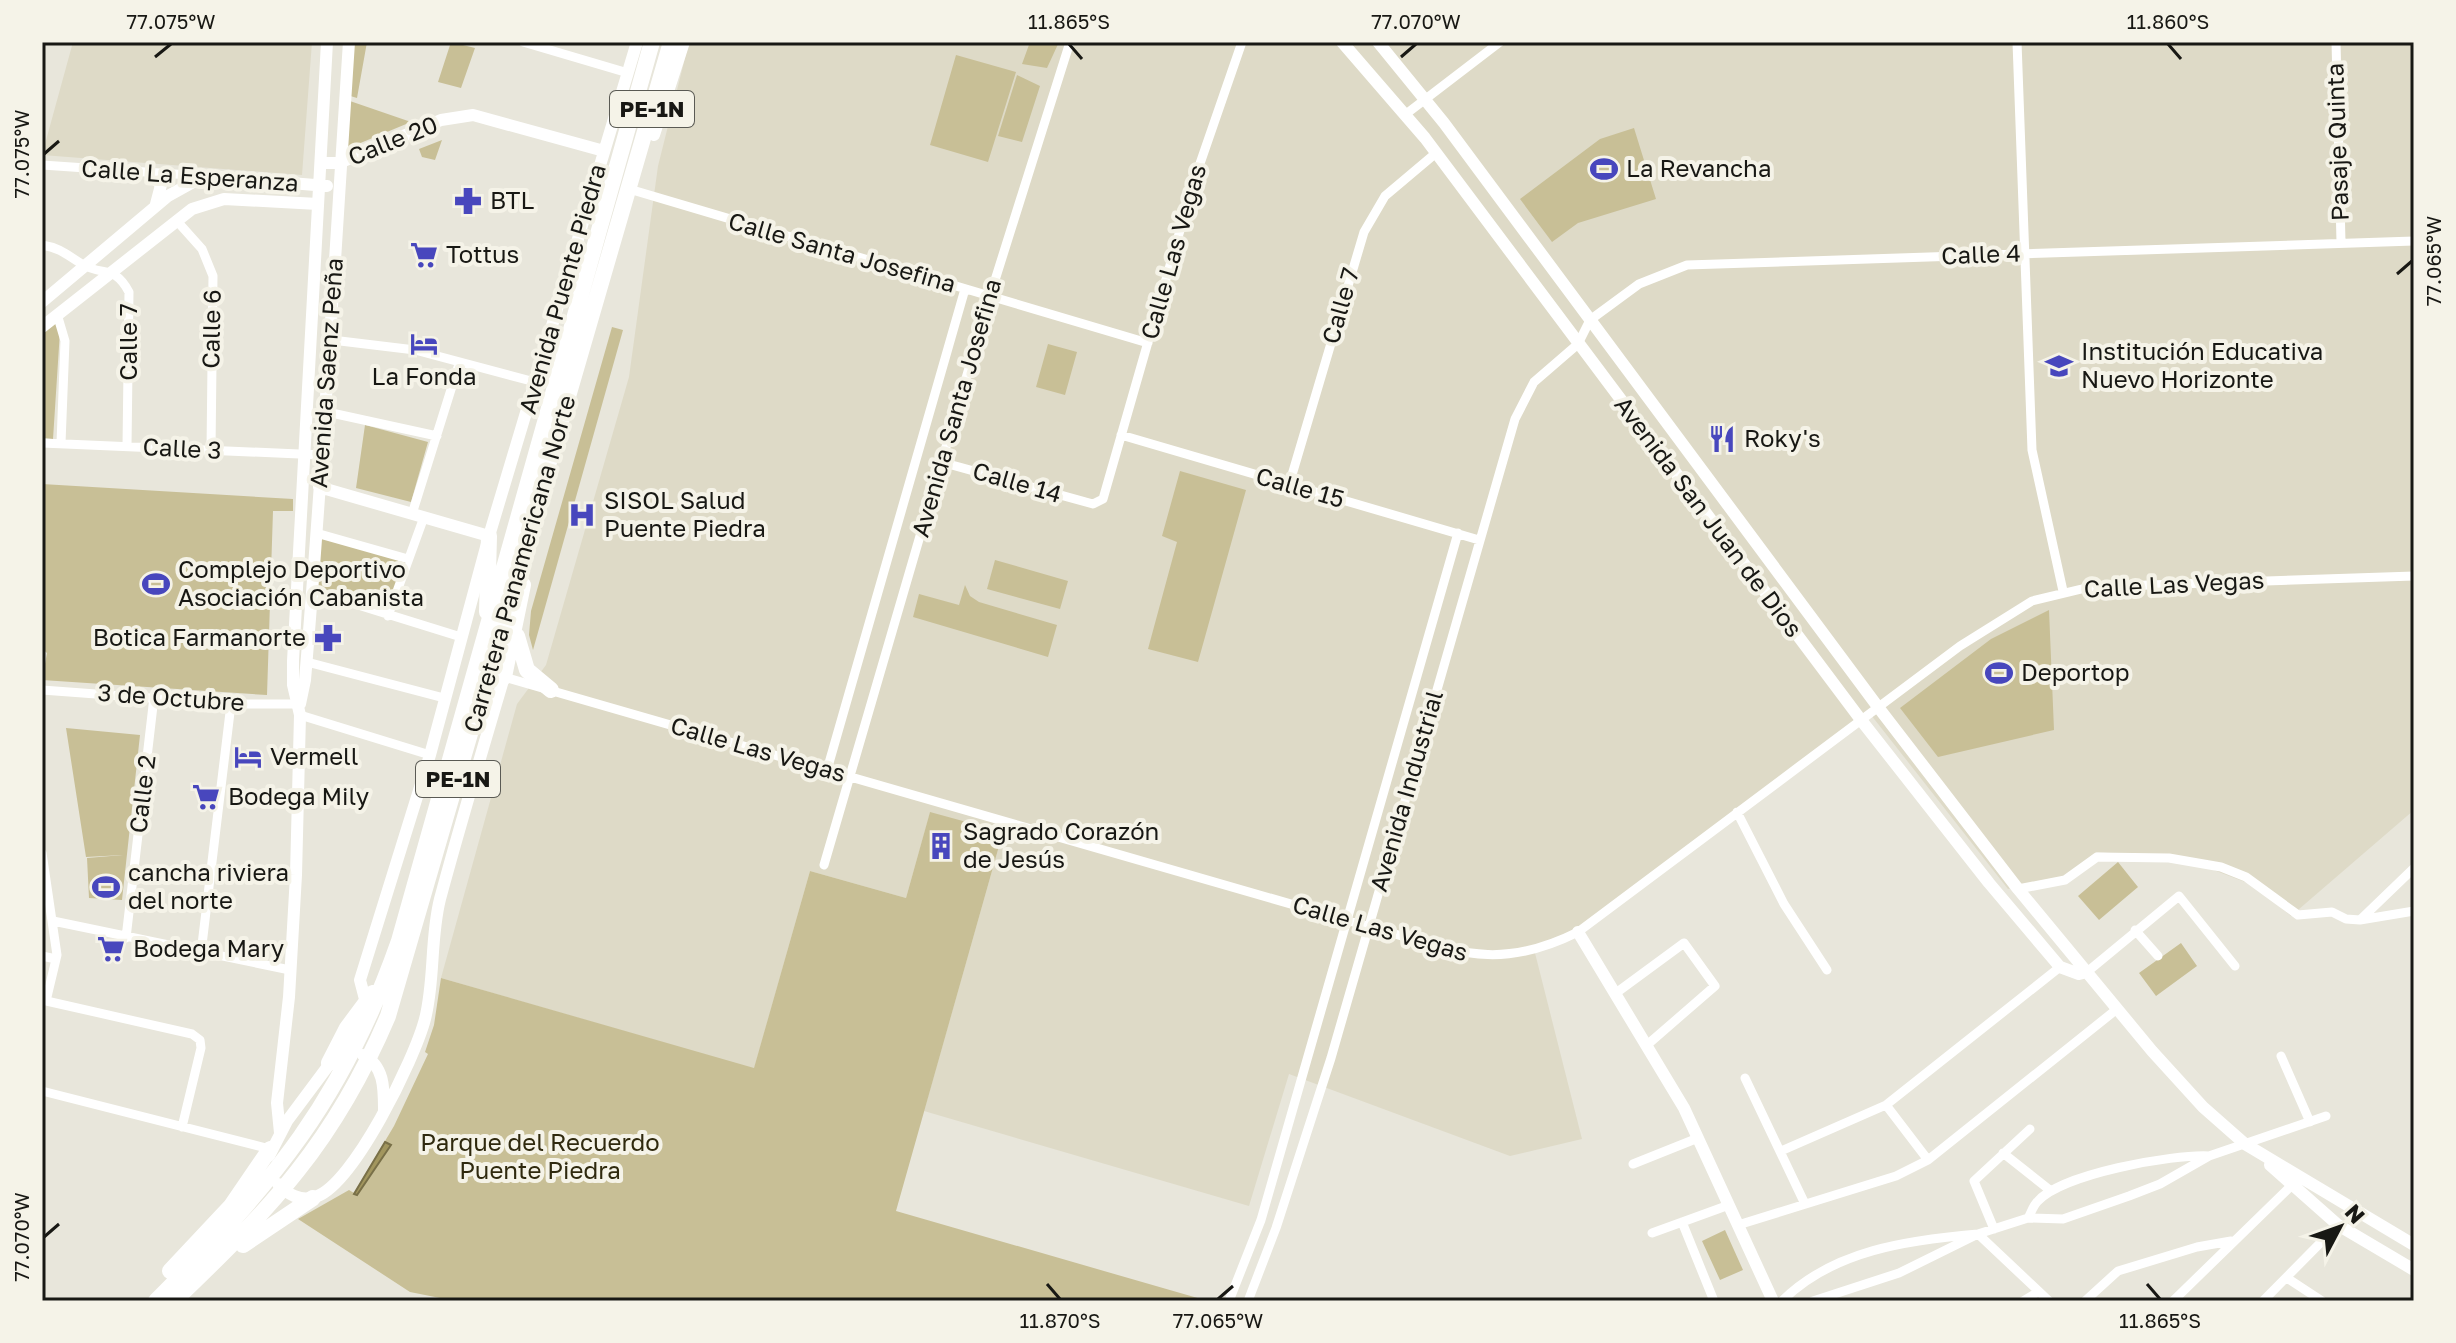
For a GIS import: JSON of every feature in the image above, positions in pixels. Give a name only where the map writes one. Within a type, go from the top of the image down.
[{"type":"highway","name":"Carretera Panamericana Norte","points":[[156,1301],[237,1220],[273,1177],[325,1105],[353,1053],[387,975],[652,42]]},
{"type":"highway","name":"Carretera Panamericana Norte","points":[[175,1300],[284,1191],[338,1117],[370,1059],[403,973],[671,42]]},
{"type":"highway","points":[[631,182],[654,135]]},
{"type":"highway","points":[[504,677],[538,497]]},
{"type":"highway","points":[[487,625],[489,536]]},
{"type":"highway","points":[[517,619],[522,662],[536,680],[551,690]]},
{"type":"highway","points":[[329,1063],[387,975]]},
{"type":"highway","points":[[149,1301],[166,1276],[231,1206],[270,1149]]},
{"type":"highway","points":[[208,1268],[313,1198]]},
{"type":"main road","name":"Avenida Saenz Peña","points":[[300,710],[293,685],[293,661],[327,42]]},
{"type":"main road","name":"Avenida Saenz Peña","points":[[282,1125],[277,1103],[290,970],[300,710],[307,662],[327,412],[339,163],[349,42]]},
{"type":"main road","name":"Avenida Puente Piedra","points":[[366,1003],[360,980],[430,755],[489,536],[637,42]]},
{"type":"main road","points":[[654,135],[684,42]]},
{"type":"main road","name":"Avenida San Juan de Dios","points":[[1342,42],[1425,138],[1861,720],[2060,967]]},
{"type":"main road","name":"Avenida San Juan de Dios","points":[[1378,42],[1444,123],[1878,707],[2018,889],[2117,1009],[2203,1107],[2245,1144],[2414,1245]]},
{"type":"main road","name":"Calle 20","points":[[321,163],[339,163],[441,120],[473,115],[604,151]]},
{"type":"main road","points":[[1425,138],[1444,123]]},
{"type":"main road","points":[[150,173],[161,185],[162,193],[153,209]]},
{"type":"main road","points":[[42,302],[153,209],[185,185],[204,176]]},
{"type":"main road","name":"Calle La Esperanza","points":[[204,176],[338,187]]},
{"type":"main road","points":[[242,199],[243,179]]},
{"type":"main road","points":[[42,327],[176,220],[209,202],[242,199],[318,204]]},
{"type":"main road","points":[[315,296],[333,298]]},
{"type":"main road","points":[[319,487],[489,536]]},
{"type":"main road","points":[[384,1112],[382,1081],[370,1059],[353,1053],[340,1055],[329,1063],[282,1125],[270,1149],[273,1177],[284,1191],[313,1198],[344,1174],[384,1112],[422,1029],[431,989],[437,912],[504,677]]},
{"type":"main road","points":[[1578,932],[1647,1045],[1698,1138],[1773,1301]]},
{"type":"main road","points":[[2060,967],[2079,974],[2087,972]]},
{"type":"main road","name":"Avenida San Juan de Dios","points":[[2260,1154],[2291,1186],[2338,1225],[2414,1270]]},
{"type":"street","points":[[523,42],[628,73]]},
{"type":"street","name":"Avenida Santa Josefina","points":[[824,865],[990,296],[1070,42]]},
{"type":"street","name":"Calle Las Vegas","points":[[1093,504],[1103,499],[1195,178],[1242,42]]},
{"type":"street","points":[[1406,114],[1500,42]]},
{"type":"street","points":[[2017,42],[2032,450],[2063,591]]},
{"type":"street","name":"Pasaje Quinta","points":[[2336,42],[2341,242]]},
{"type":"street","name":"Calle 7","points":[[1289,485],[1364,232],[1385,196],[1436,153]]},
{"type":"street","name":"Calle La Esperanza","points":[[42,165],[204,176]]},
{"type":"street","name":"Calle Santa Josefina","points":[[631,182],[965,289],[1148,343]]},
{"type":"street","name":"Calle 6","points":[[176,220],[194,236],[213,276],[211,450]]},
{"type":"street","name":"Calle 4","points":[[1578,344],[1590,320],[1639,284],[1687,265],[2414,241]]},
{"type":"street","name":"Calle 7","points":[[42,245],[62,249],[84,266],[112,271],[125,284],[132,300],[127,446]]},
{"type":"street","name":"Avenida Santa Josefina","points":[[827,770],[965,289]]},
{"type":"street","points":[[57,314],[65,341],[61,443]]},
{"type":"street","points":[[332,340],[415,350],[535,382]]},
{"type":"street","name":"Avenida Industrial","points":[[1248,1301],[1276,1228],[1331,1058],[1479,540],[1523,400],[1549,367],[1578,344]]},
{"type":"street","points":[[388,616],[408,559],[437,436],[459,364]]},
{"type":"street","points":[[327,412],[437,436]]},
{"type":"street","name":"Calle 15","points":[[1121,435],[1479,540]]},
{"type":"street","name":"Calle 3","points":[[42,443],[322,455]]},
{"type":"street","name":"Calle 14","points":[[941,462],[1093,504]]},
{"type":"street","points":[[316,533],[408,559]]},
{"type":"street","points":[[1229,1301],[1261,1220],[1458,533]]},
{"type":"street","name":"Calle Las Vegas","points":[[504,677],[1477,956],[1524,953],[1578,932],[2000,618],[2063,591],[2090,587],[2414,576]]},
{"type":"street","points":[[313,591],[461,637]]},
{"type":"street","points":[[307,662],[444,698]]},
{"type":"street","name":"3 de Octubre","points":[[42,690],[300,710],[430,755]]},
{"type":"street","name":"Calle 2","points":[[126,938],[154,697]]},
{"type":"street","points":[[201,953],[231,704]]},
{"type":"street","points":[[1737,812],[1784,904],[1827,970]]},
{"type":"street","points":[[42,853],[56,959],[44,1000],[192,1034],[200,1040],[201,1048],[182,1127]]},
{"type":"street","points":[[2018,889],[2065,880],[2097,857],[2169,858],[2221,867],[2246,877],[2298,915],[2332,912],[2346,919],[2360,920],[2414,911]]},
{"type":"street","points":[[2360,920],[2414,868]]},
{"type":"street","points":[[2087,972],[2179,896],[2235,966]]},
{"type":"street","points":[[53,921],[290,970]]},
{"type":"street","points":[[2135,930],[2158,956]]},
{"type":"street","points":[[1616,993],[1684,943],[1715,986],[1647,1045]]},
{"type":"street","points":[[42,956],[56,959]]},
{"type":"street","points":[[1781,1151],[1886,1105],[2060,967]]},
{"type":"street","points":[[1738,1225],[1896,1176],[1928,1160],[2117,1009]]},
{"type":"street","points":[[2281,1056],[2310,1122]]},
{"type":"street","points":[[1745,1078],[1805,1204]]},
{"type":"street","points":[[42,1091],[270,1149]]},
{"type":"street","points":[[1886,1105],[1928,1160]]},
{"type":"street","points":[[1813,1301],[1899,1273],[1978,1234],[2028,1218],[2063,1219],[2129,1196],[2160,1184],[2209,1156],[2326,1116]]},
{"type":"street","points":[[1994,1229],[1974,1181],[2030,1129]]},
{"type":"street","points":[[1633,1164],[1698,1138]]},
{"type":"street","points":[[2003,1153],[2051,1191]]},
{"type":"street","points":[[2028,1218],[2037,1202],[2051,1191],[2152,1158],[2209,1156]]},
{"type":"street","points":[[2173,1301],[2231,1241],[2291,1186]]},
{"type":"street","points":[[1652,1233],[1729,1205]]},
{"type":"street","points":[[1682,1222],[1714,1301]]},
{"type":"street","points":[[2263,1301],[2338,1225]]},
{"type":"street","points":[[1978,1234],[2049,1301]]},
{"type":"street","points":[[1782,1301],[1797,1286],[1818,1274],[1888,1245],[1978,1234]]},
{"type":"street","points":[[2085,1301],[2118,1271],[2197,1247],[2231,1241]]},
{"type":"street","points":[[2287,1278],[2322,1301]]},
{"type":"street","points":[[2023,1301],[2038,1292]]},
{"type":"shaded area","points":[[73,42],[312,42],[302,175],[42,155]]},
{"type":"shaded area","points":[[689,42],[2414,42],[2414,810],[2291,916],[2253,885],[2182,858],[2096,852],[2064,877],[2008,889],[1871,715],[1583,929],[1535,953],[1582,1139],[1510,1156],[1289,1074],[1249,1206],[924,1111],[1003,832],[930,813],[906,898],[810,871],[754,1069],[441,978],[517,704],[546,665],[629,377],[658,166]]},
{"type":"shaded area","points":[[385,1142],[391,1145],[357,1195],[354,1194]]},
{"type":"green space","points":[[351,42],[367,42],[357,98],[347,95]]},
{"type":"green space","points":[[451,42],[475,48],[461,88],[438,82]]},
{"type":"green space","points":[[1030,42],[1059,42],[1047,68],[1022,64]]},
{"type":"green space","points":[[956,55],[1016,72],[988,162],[930,145]]},
{"type":"green space","points":[[1017,75],[1040,86],[1022,142],[998,136]]},
{"type":"green space","points":[[347,100],[411,122],[346,149]]},
{"type":"green space","name":"La Revancha","points":[[1634,128],[1656,199],[1578,223],[1552,242],[1520,199],[1600,139]]},
{"type":"green space","points":[[442,140],[435,160],[422,157],[419,149]]},
{"type":"green space","points":[[55,323],[60,331],[53,439],[42,438],[42,334]]},
{"type":"green space","points":[[612,327],[623,330],[533,650],[529,635],[531,611]]},
{"type":"green space","points":[[1048,344],[1077,352],[1065,395],[1036,387]]},
{"type":"green space","points":[[365,425],[428,442],[411,502],[356,488]]},
{"type":"green space","points":[[1180,471],[1246,490],[1198,662],[1148,649],[1177,542],[1162,536]]},
{"type":"green space","name":"Complejo Deportivo Asociación Cabanista","points":[[42,484],[293,499],[293,511],[273,511],[267,695],[42,680],[47,653],[42,649]]},
{"type":"green space","points":[[312,531],[412,559],[393,614],[307,590]]},
{"type":"green space","points":[[995,560],[1068,581],[1060,609],[987,589]]},
{"type":"green space","points":[[965,585],[970,596],[979,602],[1057,625],[1048,657],[913,617],[919,594],[959,605]]},
{"type":"green space","name":"Deportop","points":[[2049,610],[2054,730],[1938,757],[1900,708],[1991,639]]},
{"type":"green space","points":[[66,728],[140,735],[122,900],[89,898],[87,858],[123,855],[86,857]]},
{"type":"green space","name":"Parque del Recuerdo Puente Piedra","points":[[930,812],[1003,832],[896,1211],[1208,1301],[455,1301],[410,1292],[298,1219],[349,1190],[354,1193],[394,1126],[428,1054],[425,1052],[434,1025],[441,978],[754,1068],[810,871],[906,898]]},
{"type":"green space","points":[[2118,862],[2138,887],[2099,920],[2078,896]]},
{"type":"green space","points":[[2181,943],[2197,966],[2156,996],[2139,973]]},
{"type":"green space","points":[[1725,1230],[1743,1270],[1720,1280],[1702,1241]]},
{"type":"place","name":"La Revancha","points":[[1604,169]]},
{"type":"place","name":"BTL","points":[[468,201]]},
{"type":"place","name":"Tottus","points":[[424,255]]},
{"type":"place","name":"La Fonda","points":[[424,344]]},
{"type":"place","name":"Institución Educativa Nuevo Horizonte","points":[[2059,366]]},
{"type":"place","name":"Roky's","points":[[1722,439]]},
{"type":"place","name":"SISOL Salud Puente Piedra","points":[[582,515]]},
{"type":"place","name":"Complejo Deportivo Asociación Cabanista","points":[[156,584]]},
{"type":"place","name":"Botica Farmanorte","points":[[328,638]]},
{"type":"place","name":"Deportop","points":[[1999,673]]},
{"type":"place","name":"Vermell","points":[[248,757]]},
{"type":"place","name":"Bodega Mily","points":[[206,797]]},
{"type":"place","name":"Sagrado Corazón de Jesús","points":[[941,846]]},
{"type":"place","name":"cancha riviera del norte","points":[[106,887]]},
{"type":"place","name":"Bodega Mary","points":[[111,949]]}]
